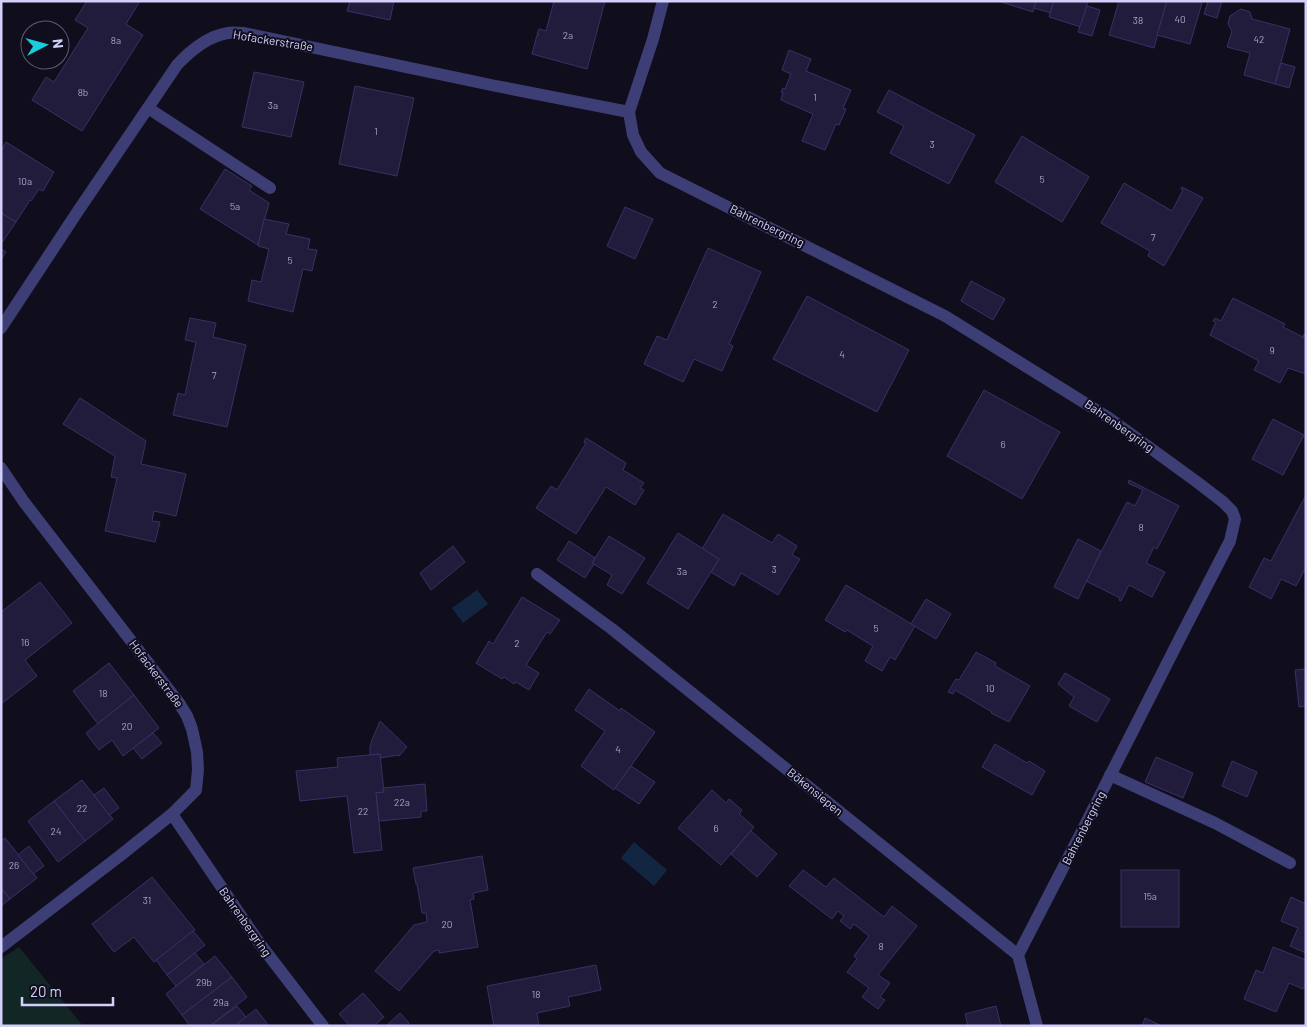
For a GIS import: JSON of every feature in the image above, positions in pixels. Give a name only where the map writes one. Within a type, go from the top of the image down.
[{"type":"street","name":"Bahrenbergring","points":[[664,1],[629,112],[633,135],[641,152],[660,173],[945,316],[1109,418],[1197,482],[1232,511],[1235,520],[1230,541],[1018,955]]},
{"type":"street","name":"Hofackerstraße","points":[[1,328],[177,66],[186,55],[212,38],[228,33],[244,33],[629,112]]},
{"type":"street","points":[[148,108],[270,188]]},
{"type":"street","name":"Hofackerstraße","points":[[1,468],[24,502],[179,703],[192,729],[197,752],[198,770],[196,790],[172,814],[1,948]]},
{"type":"street","name":"Bökensiepen","points":[[537,574],[612,629],[1018,955]]},
{"type":"street","points":[[1110,775],[1215,823],[1290,863]]},
{"type":"street","name":"Bahrenbergring","points":[[172,814],[260,944],[323,1026]]},
{"type":"street","points":[[1018,955],[1038,1026]]},
{"type":"green space","points":[[19,947],[83,1026],[1,1026],[1,959]]},
{"type":"water","points":[[477,590],[488,604],[463,623],[452,608]]},
{"type":"water","points":[[634,842],[667,870],[654,886],[621,858]]},
{"type":"building","points":[[87,1],[140,1],[126,24],[143,35],[82,131],[32,100],[46,77],[54,82],[62,70],[70,70],[70,57],[88,28],[75,20]]},
{"type":"building","points":[[350,1],[394,1],[390,20],[347,11]]},
{"type":"building","points":[[554,1],[605,1],[587,69],[532,54],[537,35],[539,35],[537,34],[539,29],[546,31]]},
{"type":"building","points":[[998,1],[1036,1],[1033,12]]},
{"type":"building","points":[[1036,1],[1054,1],[1051,13],[1034,8]]},
{"type":"building","points":[[1054,1],[1088,1],[1081,27],[1049,17]]},
{"type":"building","points":[[1119,1],[1167,1],[1154,48],[1109,35]]},
{"type":"building","points":[[1167,1],[1195,1],[1202,3],[1190,44],[1157,35]]},
{"type":"building","points":[[1208,1],[1222,1],[1217,18],[1204,14]]},
{"type":"building","points":[[1087,6],[1100,10],[1092,36],[1078,32]]},
{"type":"building","points":[[1241,9],[1250,12],[1252,19],[1290,29],[1275,84],[1244,75],[1250,53],[1227,47],[1232,31],[1228,24],[1230,16]]},
{"type":"building","points":[[789,50],[811,59],[806,71],[851,90],[843,108],[846,109],[839,125],[836,124],[825,150],[802,141],[813,114],[781,100],[783,93],[781,92],[783,88],[785,89],[791,74],[782,70]]},
{"type":"building","points":[[1281,63],[1295,67],[1289,88],[1275,84]]},
{"type":"building","points":[[254,72],[304,82],[291,137],[242,127]]},
{"type":"building","points":[[355,86],[414,98],[397,176],[339,164]]},
{"type":"building","points":[[889,90],[975,135],[949,184],[890,153],[904,126],[877,112]]},
{"type":"building","points":[[1022,136],[1089,177],[1062,222],[995,182]]},
{"type":"building","points":[[6,142],[54,172],[43,191],[39,189],[16,222],[1,213],[1,167],[3,164],[1,164],[1,151]]},
{"type":"building","points":[[225,169],[252,186],[249,190],[269,203],[258,245],[200,209]]},
{"type":"building","points":[[1124,183],[1172,211],[1183,190],[1181,189],[1182,187],[1203,198],[1164,266],[1148,256],[1150,251],[1101,223]]},
{"type":"building","points":[[625,207],[653,219],[635,259],[607,246]]},
{"type":"building","points":[[1,213],[16,222],[1,244]]},
{"type":"building","points":[[264,219],[289,224],[286,234],[310,239],[308,249],[317,250],[312,271],[303,269],[293,312],[248,301],[252,280],[261,282],[269,249],[258,246]]},
{"type":"building","points":[[708,248],[761,272],[729,344],[733,346],[722,371],[694,359],[683,382],[644,364],[657,336],[667,340]]},
{"type":"building","points":[[1,249],[6,252],[1,260]]},
{"type":"building","points":[[971,281],[1005,299],[993,320],[961,301]]},
{"type":"building","points":[[807,296],[909,350],[877,412],[773,359]]},
{"type":"building","points":[[1233,298],[1285,324],[1283,327],[1303,337],[1305,335],[1303,338],[1306,339],[1306,374],[1288,368],[1280,383],[1254,370],[1259,361],[1210,335],[1216,322],[1213,321],[1215,318],[1221,321]]},
{"type":"building","points":[[190,318],[216,323],[213,337],[246,345],[227,427],[173,415],[178,393],[185,395],[196,342],[185,340]]},
{"type":"building","points":[[984,390],[1060,432],[1022,499],[947,456]]},
{"type":"building","points":[[80,398],[146,441],[141,464],[186,474],[176,516],[154,511],[152,521],[160,522],[155,542],[105,531],[117,478],[111,477],[115,456],[63,424]]},
{"type":"building","points":[[1273,419],[1304,435],[1283,475],[1252,459]]},
{"type":"building","points":[[586,438],[626,463],[623,470],[644,483],[640,488],[644,490],[635,505],[606,487],[576,534],[536,508],[551,486],[557,490],[586,443],[584,442]]},
{"type":"building","points":[[1129,480],[1179,506],[1157,549],[1154,547],[1146,563],[1165,572],[1152,597],[1129,585],[1121,601],[1119,600],[1120,598],[1086,581],[1127,502],[1135,506],[1143,490],[1128,483]]},
{"type":"building","points":[[1306,495],[1306,567],[1296,586],[1281,579],[1271,599],[1249,587],[1264,558],[1271,561]]},
{"type":"building","points":[[723,514],[772,543],[778,534],[797,546],[792,555],[800,559],[778,595],[741,573],[734,586],[711,572],[719,559],[702,549]]},
{"type":"building","points":[[678,533],[719,559],[688,609],[647,583]]},
{"type":"building","points":[[609,536],[645,558],[622,594],[607,585],[612,575],[592,563]]},
{"type":"building","points":[[1078,539],[1101,551],[1078,599],[1054,587]]},
{"type":"building","points":[[569,541],[595,558],[592,563],[594,564],[585,578],[557,560]]},
{"type":"building","points":[[453,546],[465,562],[431,590],[420,573]]},
{"type":"building","points":[[40,582],[72,623],[25,660],[37,676],[1,704],[1,612]]},
{"type":"building","points":[[846,585],[915,626],[895,660],[890,657],[882,671],[865,661],[873,646],[847,630],[845,632],[825,620]]},
{"type":"building","points":[[522,597],[560,620],[550,634],[547,632],[526,665],[539,673],[529,690],[516,682],[514,684],[504,677],[502,679],[476,663],[489,641],[493,644]]},
{"type":"building","points":[[926,599],[951,614],[936,639],[911,624]]},
{"type":"building","points":[[976,652],[996,663],[995,666],[1030,686],[1009,722],[955,690],[953,694],[948,692],[956,679],[959,680]]},
{"type":"building","points":[[109,663],[134,695],[98,724],[73,691]]},
{"type":"building","points":[[1306,669],[1306,706],[1299,707],[1295,670]]},
{"type":"building","points":[[1065,673],[1110,699],[1097,722],[1069,706],[1074,697],[1058,684]]},
{"type":"building","points":[[589,689],[620,711],[621,708],[655,732],[614,790],[581,766],[605,731],[575,710]]},
{"type":"building","points":[[134,695],[159,728],[123,756],[112,740],[99,750],[86,733]]},
{"type":"building","points":[[380,721],[407,747],[399,756],[380,758],[380,754],[370,755],[372,740]]},
{"type":"building","points":[[153,733],[162,743],[142,759],[133,748]]},
{"type":"building","points":[[995,744],[1027,763],[1029,761],[1045,771],[1032,795],[982,767]]},
{"type":"building","points":[[380,754],[384,792],[376,793],[382,850],[354,853],[347,796],[300,801],[296,771],[338,767],[337,758]]},
{"type":"building","points":[[1156,757],[1193,773],[1183,798],[1145,782]]},
{"type":"building","points":[[1232,761],[1257,772],[1247,797],[1222,786]]},
{"type":"building","points":[[631,766],[655,782],[639,804],[615,788]]},
{"type":"building","points":[[82,780],[113,819],[85,841],[54,801]]},
{"type":"building","points":[[425,784],[427,811],[421,811],[421,817],[379,821],[376,793],[384,792],[383,788]]},
{"type":"building","points":[[104,788],[119,808],[109,815],[94,795]]},
{"type":"building","points":[[712,790],[726,803],[729,799],[742,810],[739,814],[754,827],[721,865],[678,828]]},
{"type":"building","points":[[54,801],[85,841],[58,862],[28,821]]},
{"type":"building","points":[[751,831],[777,854],[757,877],[731,854]]},
{"type":"building","points":[[5,838],[37,878],[10,899],[1,888],[1,841]]},
{"type":"building","points":[[29,846],[44,866],[33,874],[18,855]]},
{"type":"building","points":[[482,856],[488,890],[473,893],[474,899],[470,900],[478,947],[439,953],[439,950],[434,951],[399,991],[375,971],[414,925],[427,922],[426,913],[422,913],[413,868]]},
{"type":"building","points":[[803,870],[826,887],[834,878],[884,917],[892,906],[917,926],[878,975],[890,983],[880,997],[885,1000],[878,1009],[862,997],[869,988],[847,972],[857,959],[854,956],[869,936],[854,924],[850,929],[840,921],[844,916],[838,911],[832,919],[789,886]]},
{"type":"building","points":[[1121,870],[1179,870],[1179,927],[1121,927]]},
{"type":"building","points":[[152,877],[195,930],[154,962],[134,937],[114,952],[92,924]]},
{"type":"building","points":[[1,888],[10,899],[1,906]]},
{"type":"building","points":[[1291,897],[1306,904],[1306,953],[1290,946],[1298,928],[1281,921]]},
{"type":"building","points":[[193,931],[205,945],[167,975],[156,960]]},
{"type":"building","points":[[1273,947],[1306,960],[1306,983],[1303,989],[1289,983],[1276,1012],[1244,999],[1256,970],[1263,973]]},
{"type":"building","points":[[195,953],[204,964],[176,986],[167,975]]},
{"type":"building","points":[[215,956],[232,977],[182,1015],[166,994]]},
{"type":"building","points":[[596,965],[601,990],[568,997],[570,1006],[537,1013],[539,1026],[494,1026],[487,986]]},
{"type":"building","points":[[232,977],[247,997],[210,1026],[190,1026],[182,1015]]},
{"type":"building","points":[[363,993],[384,1017],[374,1026],[350,1026],[339,1014]]},
{"type":"building","points":[[237,1006],[246,1017],[235,1026],[210,1026]]},
{"type":"building","points":[[996,1006],[1001,1026],[968,1026],[965,1014]]},
{"type":"building","points":[[256,1009],[269,1026],[235,1026],[246,1017]]},
{"type":"building","points":[[400,1013],[409,1023],[407,1026],[386,1026]]},
{"type":"building","points":[[1145,1018],[1162,1026],[1142,1026]]}]
